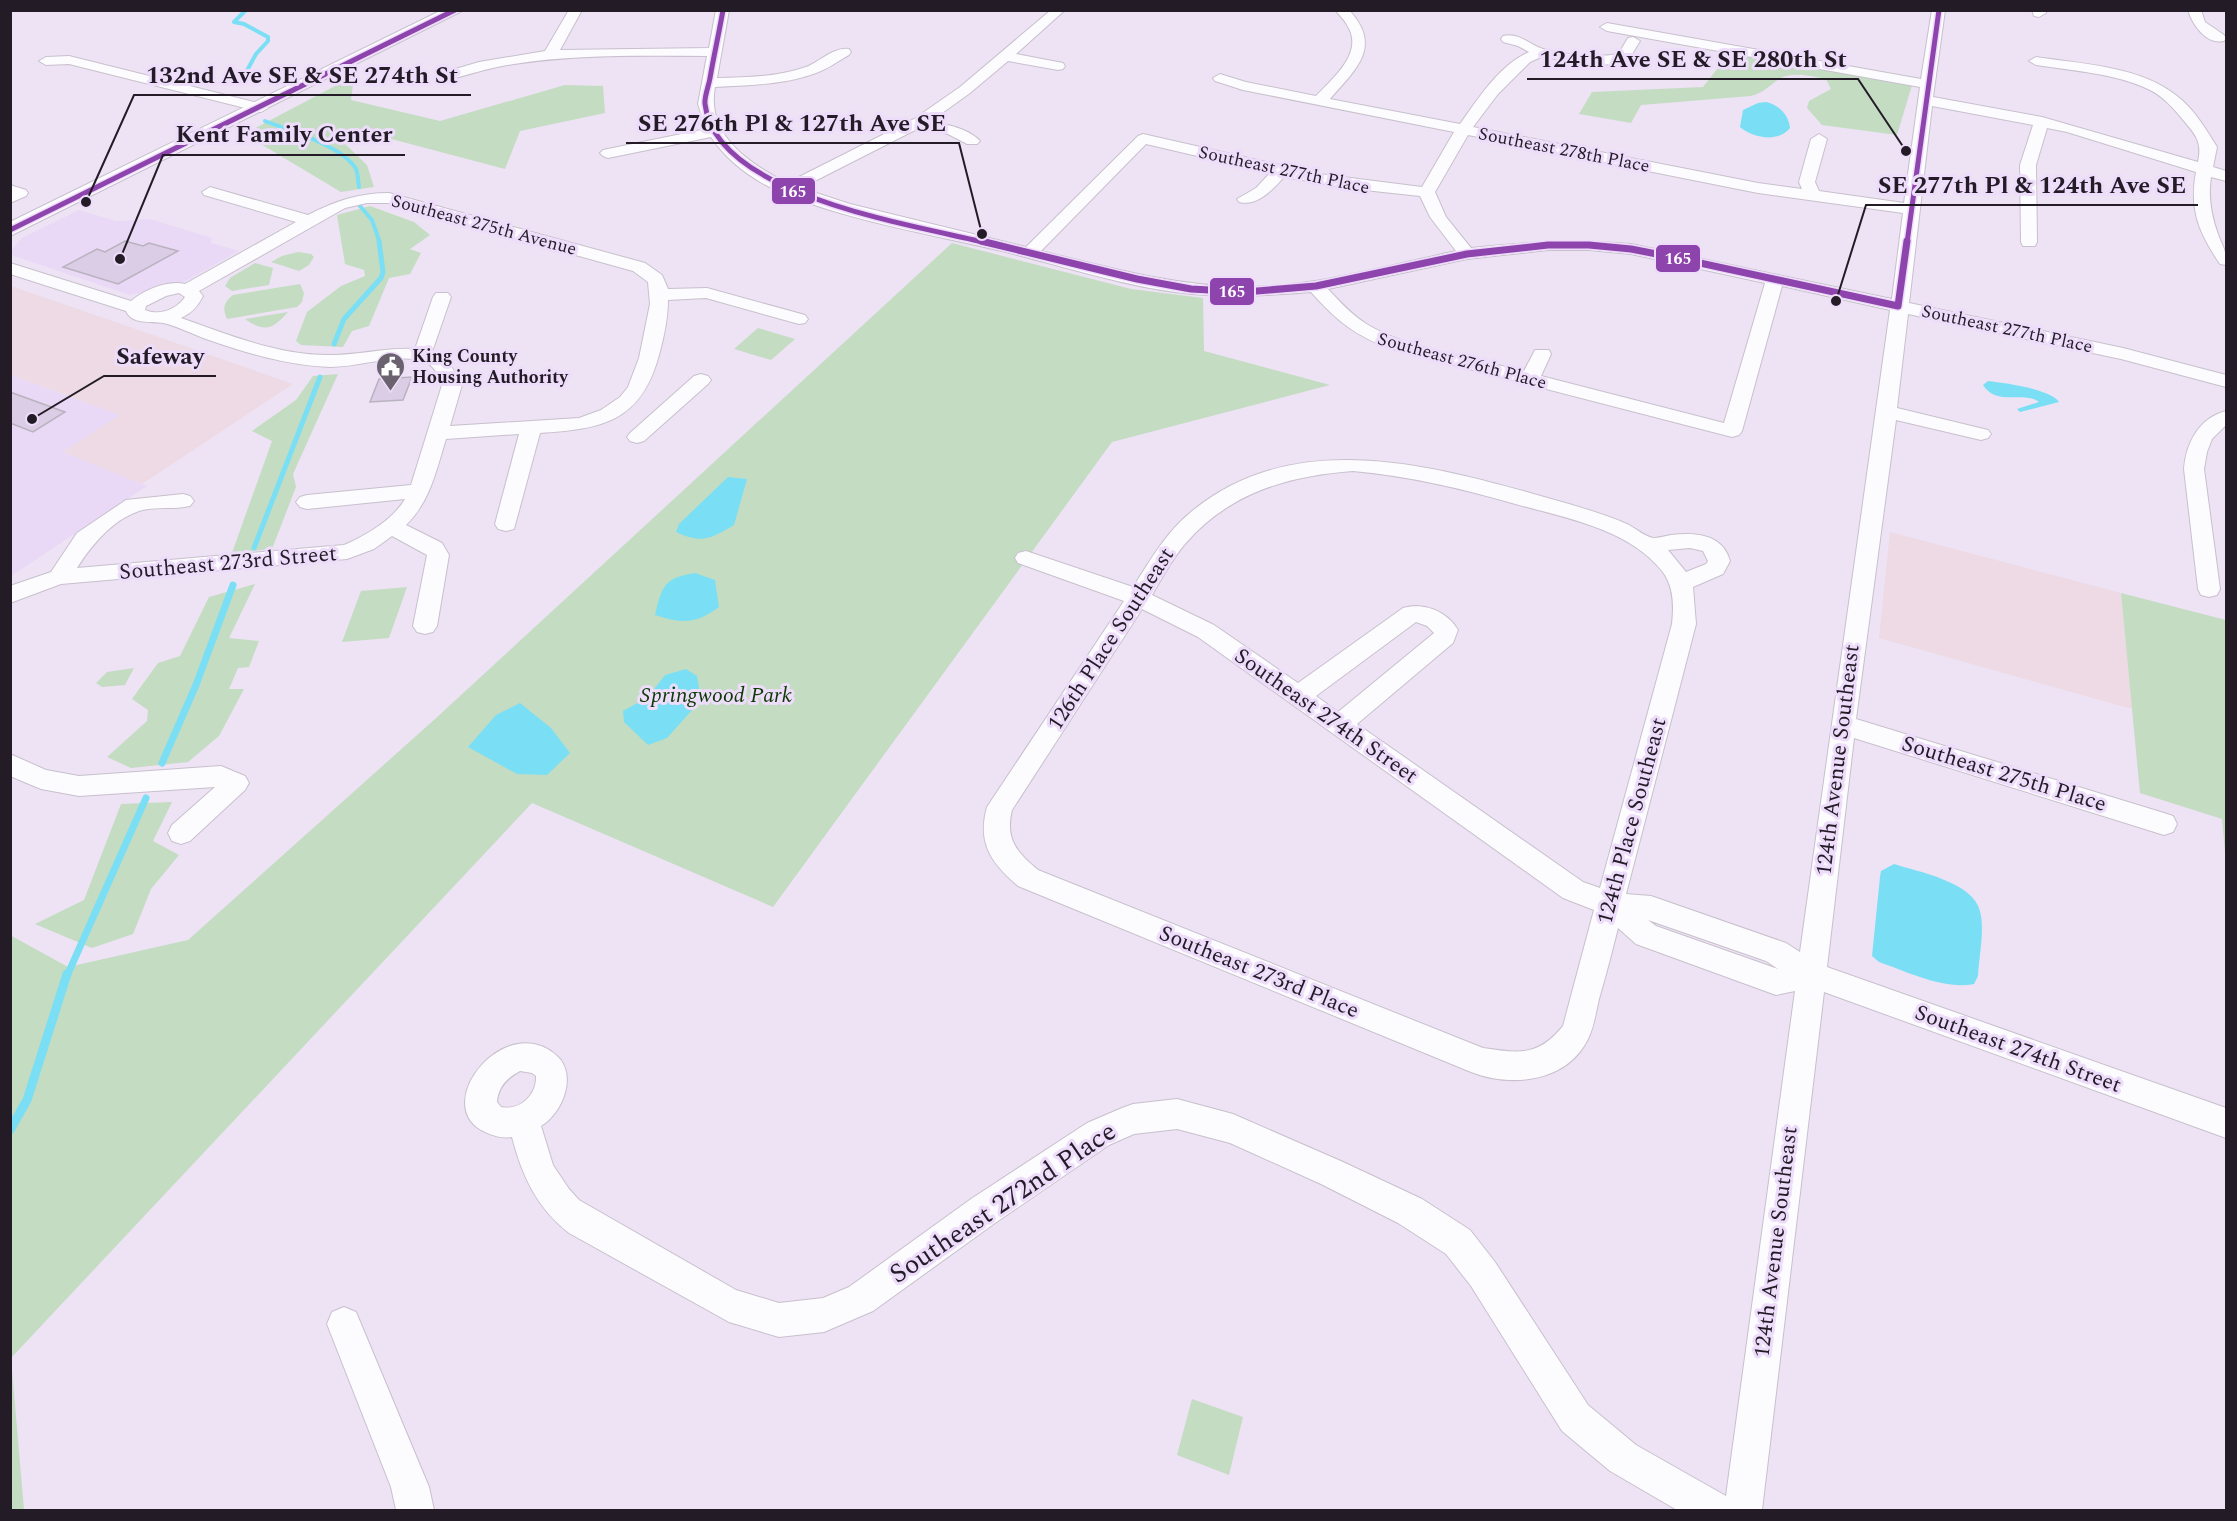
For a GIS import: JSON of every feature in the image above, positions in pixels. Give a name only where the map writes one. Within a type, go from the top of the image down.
[{"type":"main road","points":[[10,230],[456,10]]},
{"type":"street","points":[[551,53],[576,10]]},
{"type":"street","points":[[723,10],[705,104],[715,132],[727,149],[739,160],[756,173],[788,189],[845,208],[1137,279],[1191,288],[1245,292],[1316,286]]},
{"type":"street","points":[[788,189],[919,122],[965,90],[1059,10]]},
{"type":"street","points":[[1320,101],[1359,53],[1359,35],[1341,10]]},
{"type":"street","name":"124th Avenue Southeast","points":[[1743,1510],[1810,974],[1855,631],[1887,412],[1898,306],[1926,92],[1939,10]]},
{"type":"street","points":[[2194,10],[2199,24],[2219,38]]},
{"type":"street","points":[[1607,27],[1926,92],[2042,121],[2226,176]]},
{"type":"street","points":[[1508,39],[1523,43],[1539,53]]},
{"type":"street","points":[[1467,254],[1441,223],[1430,205],[1427,192],[1487,95],[1526,57],[1539,53],[1613,61],[1624,56],[1633,41]]},
{"type":"street","points":[[447,76],[497,61],[551,53],[714,52]]},
{"type":"street","points":[[709,83],[769,80],[791,76],[813,69],[843,52]]},
{"type":"street","points":[[1004,56],[1058,66]]},
{"type":"street","points":[[46,61],[69,60],[261,108]]},
{"type":"street","points":[[2036,61],[2102,71],[2139,81],[2182,88]]},
{"type":"street","name":"Southeast 278th Place","points":[[1220,78],[1243,86],[1758,188],[1911,209]]},
{"type":"street","points":[[2168,86],[2206,138],[2209,147],[2201,189],[2202,208],[2210,236],[2226,260]]},
{"type":"street","points":[[2029,242],[2028,165],[2042,121]]},
{"type":"street","points":[[919,122],[953,131],[972,141]]},
{"type":"street","points":[[608,153],[715,132]]},
{"type":"street","name":"Southeast 277th Place","points":[[1029,253],[1143,139],[1281,171],[1377,189],[1427,192]]},
{"type":"street","points":[[1812,195],[1807,182],[1819,139]]},
{"type":"street","points":[[1245,199],[1262,191],[1281,171]]},
{"type":"street","points":[[10,190],[20,193],[10,198]]},
{"type":"street","points":[[210,192],[310,221]]},
{"type":"street","name":"Southeast 275th Avenue","points":[[187,290],[339,205],[377,197],[389,198],[639,267],[657,280],[661,295]]},
{"type":"street","name":"Southeast 277th Place","points":[[1316,286],[1467,254],[1548,245],[1589,245],[1631,249],[2123,354],[2226,381]]},
{"type":"street","points":[[10,268],[135,308]]},
{"type":"street","name":"Southeast 276th Place","points":[[1316,286],[1347,321],[1368,335],[1732,431],[1775,279]]},
{"type":"street","points":[[170,289],[187,290],[194,296],[189,306],[162,316],[145,317],[135,312],[135,308],[151,294],[170,289]]},
{"type":"street","points":[[438,433],[580,424],[599,418],[633,396],[648,364],[661,295],[707,293],[799,319]]},
{"type":"street","points":[[162,316],[261,351],[290,357],[331,361],[422,355],[442,297]]},
{"type":"street","points":[[1530,379],[1542,354]]},
{"type":"street","name":"Southeast 273rd Street","points":[[10,595],[59,577],[347,552],[366,544],[391,527],[410,509],[420,491],[438,433],[452,384],[447,370],[422,355]]},
{"type":"street","points":[[637,436],[701,380]]},
{"type":"street","points":[[633,396],[670,406]]},
{"type":"street","points":[[1887,412],[1981,434]]},
{"type":"street","points":[[2209,589],[2194,469],[2195,452],[2200,439],[2213,425],[2226,417]]},
{"type":"street","points":[[506,524],[531,427]]},
{"type":"street","name":"126th Place Southeast","points":[[997,840],[994,823],[1000,807],[1176,540],[1202,513],[1230,494],[1272,478],[1319,466],[1388,467],[1437,475],[1586,516],[1619,530],[1647,546]]},
{"type":"street","points":[[307,502],[420,491]]},
{"type":"street","points":[[59,577],[85,538],[113,517],[134,505],[183,501]]},
{"type":"street","points":[[391,527],[434,548],[438,555],[425,626]]},
{"type":"street","points":[[1692,540],[1713,548],[1718,552],[1719,561],[1714,569],[1675,574],[1647,546],[1692,540]]},
{"type":"street","name":"Southeast 274th Street","points":[[1026,558],[1139,598],[1206,631],[1573,890],[1610,904],[1651,908],[1776,952],[1810,974],[2226,1123]]},
{"type":"street","name":"124th Place Southeast","points":[[1540,1065],[1564,1050],[1576,1032],[1684,624],[1686,604],[1675,574]]},
{"type":"street","points":[[1298,696],[1411,614],[1419,613],[1443,624],[1446,630],[1445,637],[1339,725]]},
{"type":"street","name":"Southeast 275th Place","points":[[1844,725],[2164,824]]},
{"type":"street","points":[[10,764],[41,779],[79,786],[221,776],[236,783],[181,834]]},
{"type":"street","name":"Southeast 273rd Place","points":[[997,840],[1008,862],[1028,878],[1482,1062],[1514,1067],[1540,1065]]},
{"type":"street","name":"Southeast 272nd Place","points":[[524,1119],[532,1154],[543,1182],[547,1191],[560,1205],[581,1221],[729,1305],[779,1320],[824,1315],[861,1299],[1098,1134],[1133,1119],[1177,1114],[1233,1129],[1410,1211],[1458,1242],[1483,1274],[1575,1418],[1623,1458],[1713,1510]]},
{"type":"street","points":[[344,1324],[410,1486],[415,1510]]},
{"type":"shaded area","points":[[79,210],[116,221],[150,219],[212,238],[211,243],[239,251],[182,283],[130,295],[11,255],[11,251],[22,238]]},
{"type":"shaded area","points":[[11,286],[293,384],[142,484],[63,452],[120,415],[11,375]]},
{"type":"shaded area","points":[[10,375],[120,415],[63,452],[147,486],[11,576]]},
{"type":"shaded area","points":[[1890,532],[2121,593],[2132,709],[1879,638]]},
{"type":"green space","points":[[1730,52],[1912,85],[1897,135],[1822,125],[1807,108],[1809,101],[1831,89],[1826,79],[1802,75],[1790,75],[1779,79],[1751,96],[1641,105],[1631,123],[1579,114],[1592,92],[1703,87]]},
{"type":"green space","points":[[354,76],[351,100],[440,121],[565,85],[603,86],[605,113],[520,131],[505,169],[361,131],[340,139],[367,165],[374,187],[341,192],[244,134]]},
{"type":"green space","points":[[370,206],[414,222],[430,235],[410,249],[421,253],[410,274],[389,278],[369,326],[352,331],[343,347],[301,345],[296,341],[307,312],[341,286],[365,276],[364,270],[345,264],[337,215]]},
{"type":"green space","name":"Springwood Park","points":[[952,243],[1131,289],[1203,298],[1204,351],[1330,385],[1112,442],[773,907],[532,803],[11,1358],[24,1510],[10,1510],[10,935],[68,967],[188,940],[435,719]]},
{"type":"green space","points":[[298,252],[311,254],[314,257],[309,265],[299,271],[271,262],[282,256]]},
{"type":"green space","points":[[255,263],[273,268],[269,285],[232,291],[225,286],[230,278]]},
{"type":"green space","points":[[300,284],[304,293],[302,302],[297,307],[227,319],[225,306],[233,295]]},
{"type":"green space","points":[[288,312],[278,322],[268,327],[258,326],[245,319]]},
{"type":"green space","points":[[758,328],[795,339],[771,360],[734,349]]},
{"type":"green space","points":[[338,374],[293,474],[296,487],[272,549],[232,553],[272,441],[252,431],[296,400],[313,376]]},
{"type":"green space","points":[[255,584],[229,638],[259,641],[249,667],[238,668],[229,689],[244,689],[219,736],[188,762],[131,768],[107,757],[147,721],[148,710],[132,699],[158,663],[180,656],[209,597]]},
{"type":"green space","points":[[407,587],[389,638],[342,642],[361,591]]},
{"type":"green space","points":[[2121,593],[2226,620],[2226,863],[2222,819],[2140,793]]},
{"type":"green space","points":[[134,668],[125,685],[102,687],[96,683],[107,672]]},
{"type":"green space","points":[[172,802],[153,841],[179,855],[151,889],[133,934],[92,948],[35,924],[84,900],[121,804]]},
{"type":"green space","points":[[1192,1399],[1243,1417],[1229,1475],[1177,1455]]},
{"type":"water","points":[[1766,102],[1779,108],[1788,119],[1790,128],[1779,136],[1758,136],[1740,127],[1743,110]]},
{"type":"water","points":[[1988,381],[2038,390],[2054,397],[2059,402],[2020,412],[2017,409],[2039,402],[2025,397],[1995,395],[1983,385]]},
{"type":"water","points":[[728,477],[747,479],[734,525],[712,537],[699,539],[676,532],[679,524]]},
{"type":"water","points":[[695,573],[715,580],[719,607],[703,617],[688,621],[655,615],[666,585],[677,578]]},
{"type":"water","points":[[686,669],[697,676],[701,700],[667,738],[648,745],[624,722],[623,711],[648,697],[665,675]]},
{"type":"water","points":[[520,703],[551,728],[570,753],[547,775],[517,774],[468,747],[496,715]]},
{"type":"water","points":[[1894,864],[1956,885],[1975,901],[1980,911],[1982,935],[1978,976],[1974,984],[1951,984],[1926,979],[1879,962],[1872,956],[1881,871]]},
{"type":"building","points":[[125,241],[143,246],[149,243],[178,251],[118,284],[63,267],[97,249],[105,252]]},
{"type":"building","name":"King County Housing Authority","points":[[412,377],[403,400],[370,402],[379,379]]},
{"type":"building","points":[[10,392],[65,412],[33,432],[10,423]]},
{"type":"waterway","points":[[244,76],[256,54],[268,41],[268,37],[244,24],[234,22],[246,10]]},
{"type":"waterway","points":[[265,121],[340,153],[356,169],[359,187]]},
{"type":"waterway","points":[[360,206],[372,220],[380,243]]},
{"type":"waterway","points":[[334,344],[344,319],[381,278],[383,272],[379,241]]},
{"type":"waterway","points":[[254,548],[320,377]]},
{"type":"waterway","points":[[162,763],[196,685],[233,585]]},
{"type":"waterway","points":[[67,976],[146,798]]},
{"type":"waterway","points":[[10,1130],[27,1100],[67,974]]},
{"type":"transit line","name":"165","points":[[10,230],[455,10]]},
{"type":"transit line","name":"165","points":[[723,10],[705,104],[715,132],[727,149],[756,173],[787,189],[845,208],[1137,279],[1191,289],[1245,292],[1316,286],[1467,254],[1548,245],[1589,245],[1631,249],[1677,258],[1898,306]]},
{"type":"transit line","name":"165","points":[[1898,306],[1939,10]]},
{"type":"place","name":"124th Ave SE & SE 280th St","points":[[1906,151]]},
{"type":"place","name":"132nd Ave SE & SE 274th St","points":[[86,202]]},
{"type":"place","name":"SE 276th Pl & 127th Ave SE","points":[[982,234]]},
{"type":"place","name":"Kent Family Center","points":[[120,259]]},
{"type":"place","name":"SE 277th Pl & 124th Ave SE","points":[[1836,301]]},
{"type":"place","name":"King County Housing Authority","points":[[391,392]]},
{"type":"place","name":"Safeway","points":[[32,419]]}]
